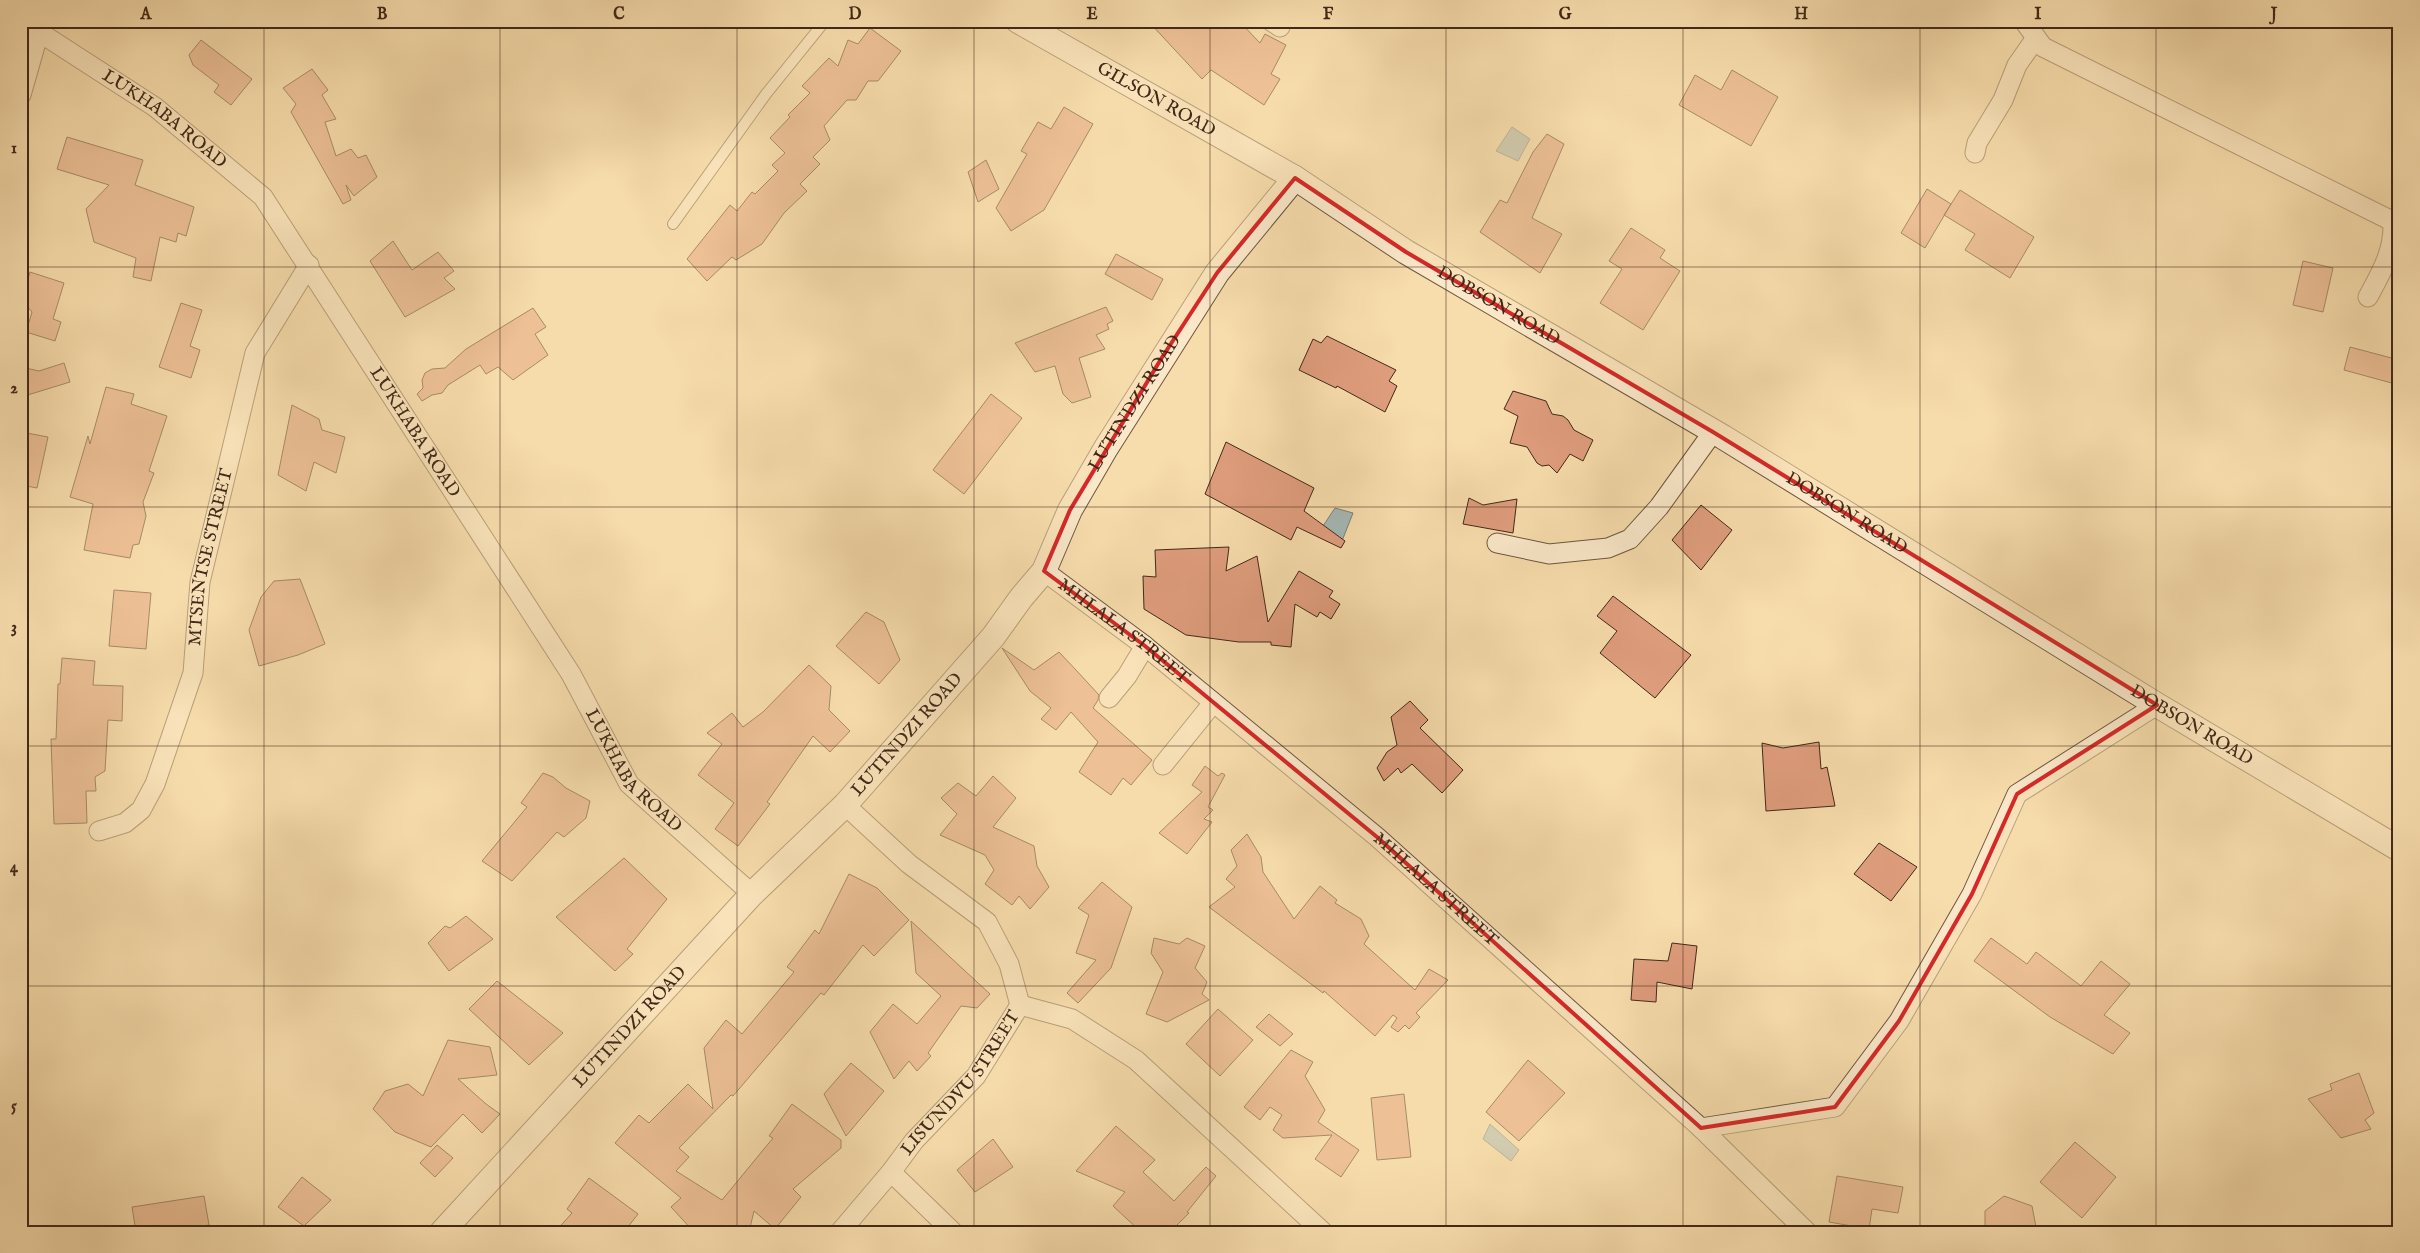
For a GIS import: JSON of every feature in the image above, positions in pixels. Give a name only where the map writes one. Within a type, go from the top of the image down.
[{"type":"street","points":[[2024,21],[2043,47],[2393,223],[2394,240],[2368,297]]},
{"type":"street","name":"GILSON ROAD","points":[[1020,22],[1295,178]]},
{"type":"street","name":"LUKHABA ROAD","points":[[21,25],[39,32],[155,107],[263,197],[309,265],[571,674],[629,784],[752,894]]},
{"type":"street","points":[[21,95],[39,32]]},
{"type":"street","points":[[1975,153],[1977,143],[2003,100],[2017,65],[2036,38]]},
{"type":"street","name":"DOBSON ROAD","points":[[1295,178],[1406,252],[1713,432],[2157,706],[2399,849]]},
{"type":"street","name":"LUTINDZI ROAD","points":[[442,1232],[752,894],[846,805],[986,645],[1044,571],[1070,510],[1161,359],[1217,273],[1295,178]]},
{"type":"street","name":"MTSENTSE STREET","points":[[99,831],[125,823],[140,810],[155,784],[193,672],[200,582],[255,353],[309,265]]},
{"type":"street","points":[[1498,543],[1549,554],[1608,548],[1630,539],[1659,507],[1713,432]]},
{"type":"street","name":"MHLALA STREET","points":[[1044,571],[1145,646],[1377,837],[1702,1128],[1807,1232]]},
{"type":"street","points":[[1109,698],[1127,676],[1145,646]]},
{"type":"street","points":[[1163,765],[1213,703]]},
{"type":"street","points":[[1702,1128],[1835,1107],[1904,1012],[1972,894],[2017,794],[2157,706]]},
{"type":"street","name":"LISUNDVU STREET","points":[[840,1232],[892,1172],[914,1141],[976,1076],[1020,1005],[1009,964],[987,922],[909,864],[846,805]]},
{"type":"street","points":[[1020,1005],[1072,1019],[1136,1060],[1323,1232]]},
{"type":"street","points":[[892,1172],[952,1232]]},
{"type":"lane","points":[[673,224],[766,94],[825,21]]},
{"type":"highlighted area","points":[[1295,178],[1406,252],[1713,432],[2157,705],[2017,794],[1972,894],[1899,1021],[1835,1107],[1701,1128],[1377,837],[1145,646],[1044,571],[1070,510],[1161,359],[1217,273]]},
{"type":"shaded area","points":[[1512,127],[1530,139],[1518,161],[1496,151]]},
{"type":"shaded area","points":[[1335,508],[1353,513],[1340,546],[1317,535]]},
{"type":"shaded area","points":[[1490,1124],[1519,1150],[1511,1161],[1483,1139]]},
{"type":"building","points":[[1148,21],[1239,21],[1260,43],[1265,34],[1286,45],[1271,74],[1280,79],[1264,105],[1211,70],[1202,79]]},
{"type":"building","points":[[870,28],[901,51],[878,81],[868,81],[856,100],[847,100],[824,126],[830,140],[813,157],[820,164],[800,184],[807,191],[784,213],[762,244],[736,260],[732,257],[707,281],[687,259],[730,205],[737,211],[752,192],[755,194],[778,171],[772,165],[785,153],[770,138],[790,117],[788,115],[810,93],[802,86],[829,58],[838,66],[848,40],[858,44]]},
{"type":"building","points":[[201,40],[252,79],[231,105],[214,92],[219,85],[193,65],[189,55]]},
{"type":"building","points":[[312,69],[328,90],[322,95],[336,119],[325,122],[336,156],[351,149],[358,158],[366,155],[377,177],[354,196],[346,185],[351,200],[343,204],[291,112],[296,104],[283,88]]},
{"type":"building","points":[[1732,70],[1778,97],[1751,146],[1679,105],[1695,75],[1721,90]]},
{"type":"building","points":[[1064,107],[1093,124],[1044,210],[1011,231],[996,208],[1027,154],[1021,151],[1038,122],[1051,129]]},
{"type":"building","points":[[1547,134],[1564,144],[1532,218],[1562,234],[1540,273],[1480,232],[1500,200],[1507,203],[1533,152]]},
{"type":"building","points":[[67,137],[143,160],[135,185],[194,207],[186,236],[178,233],[176,242],[160,237],[151,281],[133,277],[136,258],[94,242],[86,209],[109,185],[57,169]]},
{"type":"building","points":[[986,160],[999,189],[978,202],[968,172]]},
{"type":"building","points":[[1927,189],[1951,204],[1925,248],[1901,233]]},
{"type":"building","points":[[1960,190],[2034,237],[2010,278],[1965,250],[1975,234],[1944,215]]},
{"type":"building","points":[[1631,228],[1665,250],[1660,258],[1680,271],[1643,330],[1600,303],[1622,269],[1609,261]]},
{"type":"building","points":[[393,241],[412,270],[438,252],[454,271],[444,278],[455,289],[405,317],[370,261]]},
{"type":"building","points":[[1116,254],[1163,279],[1152,300],[1105,274]]},
{"type":"building","points":[[2303,261],[2333,268],[2323,312],[2293,305]]},
{"type":"building","points":[[30,272],[64,283],[53,319],[61,322],[55,341],[26,332],[32,312],[22,300]]},
{"type":"building","points":[[181,303],[202,310],[190,346],[200,350],[191,378],[159,367]]},
{"type":"building","points":[[1106,307],[1113,321],[1107,324],[1109,329],[1096,335],[1105,349],[1079,358],[1091,397],[1072,403],[1063,394],[1055,366],[1035,372],[1015,343]]},
{"type":"building","points":[[533,308],[546,327],[535,334],[548,355],[513,380],[498,367],[486,374],[480,365],[448,385],[442,393],[432,395],[422,401],[417,394],[423,388],[422,380],[425,373],[432,369],[445,368],[466,349]]},
{"type":"building","points":[[1327,336],[1396,370],[1389,381],[1397,386],[1385,412],[1337,386],[1336,388],[1299,370],[1313,339],[1321,343]]},
{"type":"building","points":[[2350,347],[2399,360],[2399,385],[2344,370]]},
{"type":"building","points":[[64,363],[70,382],[21,397],[21,367],[39,371]]},
{"type":"building","points":[[106,387],[134,394],[131,404],[167,416],[149,471],[154,473],[143,502],[146,516],[139,544],[133,545],[130,558],[84,550],[93,504],[70,497],[88,436],[90,444]]},
{"type":"building","points":[[1513,391],[1546,401],[1552,414],[1563,416],[1574,430],[1593,440],[1583,461],[1570,454],[1557,473],[1549,465],[1542,466],[1537,463],[1527,447],[1510,443],[1518,416],[1504,409]]},
{"type":"building","points":[[991,394],[1022,418],[964,494],[933,470]]},
{"type":"building","points":[[292,405],[319,419],[322,430],[345,437],[336,473],[314,462],[306,491],[278,475]]},
{"type":"building","points":[[21,432],[48,437],[37,488],[21,485]]},
{"type":"building","points":[[1226,442],[1314,488],[1304,511],[1345,541],[1341,548],[1297,527],[1291,540],[1205,494]]},
{"type":"building","points":[[1469,498],[1483,505],[1517,499],[1513,533],[1463,524]]},
{"type":"building","points":[[1701,505],[1732,530],[1701,570],[1672,540]]},
{"type":"building","points":[[1229,547],[1226,571],[1257,556],[1268,622],[1299,571],[1333,591],[1329,597],[1340,604],[1331,619],[1320,612],[1317,617],[1295,604],[1291,647],[1271,645],[1271,642],[1239,642],[1186,635],[1144,609],[1143,576],[1156,577],[1155,550]]},
{"type":"building","points":[[300,579],[325,644],[298,655],[259,666],[249,630],[261,597],[274,581]]},
{"type":"building","points":[[114,590],[151,593],[146,649],[109,646]]},
{"type":"building","points":[[1613,596],[1691,655],[1655,698],[1600,653],[1617,631],[1597,616]]},
{"type":"building","points":[[866,612],[884,622],[900,660],[879,684],[836,646]]},
{"type":"building","points":[[1002,648],[1034,670],[1059,652],[1076,670],[1099,695],[1093,708],[1152,760],[1131,785],[1123,778],[1111,795],[1079,772],[1098,742],[1071,712],[1056,730],[1041,719],[1051,708],[1030,691]]},
{"type":"building","points":[[62,658],[95,661],[93,685],[123,686],[122,721],[108,720],[105,771],[95,777],[96,791],[86,791],[87,823],[54,824],[51,739],[56,739],[58,684],[60,684]]},
{"type":"building","points":[[809,665],[831,686],[829,710],[850,731],[830,752],[813,736],[767,802],[770,804],[738,846],[715,829],[734,803],[698,775],[722,744],[707,733],[732,713],[743,727],[763,712]]},
{"type":"building","points":[[1410,701],[1428,720],[1420,728],[1463,770],[1442,793],[1412,764],[1401,773],[1398,768],[1384,781],[1377,768],[1387,752],[1397,745],[1391,717]]},
{"type":"building","points":[[1819,742],[1821,769],[1827,767],[1835,806],[1766,811],[1762,743],[1783,748]]},
{"type":"building","points":[[1205,766],[1218,776],[1222,773],[1225,775],[1208,807],[1213,810],[1204,819],[1212,822],[1187,854],[1159,833],[1202,792],[1192,785]]},
{"type":"building","points":[[543,773],[553,777],[566,788],[590,801],[586,818],[564,837],[557,832],[512,881],[482,861],[527,807],[521,803]]},
{"type":"building","points":[[993,776],[1016,798],[993,827],[1034,846],[1037,866],[1049,887],[1030,909],[1019,896],[1012,905],[985,884],[994,870],[985,855],[940,835],[957,814],[941,798],[958,783],[976,796]]},
{"type":"building","points":[[1247,834],[1261,857],[1263,872],[1294,919],[1320,886],[1337,900],[1335,903],[1361,919],[1369,936],[1364,944],[1415,990],[1429,969],[1448,980],[1416,1013],[1420,1017],[1409,1029],[1405,1025],[1398,1032],[1391,1027],[1397,1018],[1393,1015],[1375,1036],[1324,991],[1323,993],[1209,907],[1235,887],[1226,879],[1237,866],[1231,850]]},
{"type":"building","points":[[1879,843],[1917,867],[1891,901],[1854,874]]},
{"type":"building","points":[[624,858],[667,899],[627,949],[633,954],[615,971],[556,917]]},
{"type":"building","points":[[849,874],[877,888],[909,920],[874,956],[863,945],[824,995],[821,993],[733,1096],[731,1095],[679,1148],[689,1157],[676,1171],[722,1200],[773,1138],[769,1136],[792,1104],[841,1140],[841,1148],[793,1189],[801,1197],[775,1229],[754,1211],[749,1232],[694,1232],[671,1207],[681,1198],[615,1143],[639,1115],[649,1123],[688,1084],[713,1109],[704,1048],[726,1020],[742,1034],[794,972],[787,967],[815,930],[819,934]]},
{"type":"building","points":[[1102,882],[1132,907],[1111,968],[1078,1003],[1067,993],[1096,960],[1076,953],[1089,915],[1078,908]]},
{"type":"building","points":[[466,916],[493,939],[449,971],[428,943],[445,926],[450,928]]},
{"type":"building","points":[[911,921],[990,994],[977,1008],[961,1006],[928,1053],[931,1056],[917,1071],[909,1061],[894,1079],[870,1032],[893,1004],[917,1024],[941,996],[916,973]]},
{"type":"building","points":[[1154,938],[1179,944],[1187,938],[1205,946],[1195,968],[1207,982],[1202,994],[1209,1000],[1167,1022],[1146,1014],[1163,972],[1151,953]]},
{"type":"building","points":[[1991,938],[2027,964],[2036,952],[2081,986],[2101,961],[2130,984],[2104,1015],[2130,1033],[2113,1054],[2050,1017],[1974,961]]},
{"type":"building","points":[[1672,943],[1697,946],[1692,989],[1657,982],[1656,1002],[1631,1000],[1634,959],[1668,961]]},
{"type":"building","points":[[497,981],[563,1033],[529,1065],[469,1009]]},
{"type":"building","points":[[1218,1009],[1253,1040],[1220,1076],[1186,1044]]},
{"type":"building","points":[[1269,1014],[1293,1034],[1280,1046],[1256,1027]]},
{"type":"building","points":[[448,1040],[490,1047],[497,1075],[458,1079],[500,1114],[482,1133],[463,1114],[431,1147],[395,1132],[373,1109],[385,1091],[408,1084],[423,1096]]},
{"type":"building","points":[[1291,1050],[1313,1062],[1305,1076],[1325,1110],[1318,1122],[1359,1150],[1341,1177],[1315,1159],[1332,1135],[1283,1138],[1273,1130],[1282,1115],[1270,1107],[1260,1120],[1244,1107]]},
{"type":"building","points":[[1528,1060],[1565,1093],[1519,1141],[1486,1112]]},
{"type":"building","points":[[851,1063],[884,1091],[846,1136],[824,1094]]},
{"type":"building","points":[[2359,1073],[2374,1113],[2365,1120],[2371,1129],[2341,1138],[2308,1099],[2332,1090],[2330,1084]]},
{"type":"building","points":[[1404,1094],[1411,1157],[1377,1160],[1371,1098]]},
{"type":"building","points":[[1116,1126],[1155,1160],[1143,1172],[1174,1201],[1206,1167],[1216,1176],[1187,1212],[1189,1213],[1170,1232],[1141,1232],[1113,1206],[1125,1192],[1076,1171]]},
{"type":"building","points":[[993,1139],[1013,1167],[975,1192],[957,1170]]},
{"type":"building","points":[[2075,1142],[2116,1177],[2082,1218],[2040,1182]]},
{"type":"building","points":[[437,1145],[453,1158],[435,1177],[420,1163]]},
{"type":"building","points":[[1837,1176],[1903,1187],[1898,1213],[1872,1209],[1869,1229],[1829,1222]]},
{"type":"building","points":[[302,1177],[331,1200],[304,1226],[278,1207]]},
{"type":"building","points":[[589,1178],[638,1214],[624,1232],[555,1232],[572,1213],[567,1209]]},
{"type":"building","points":[[204,1196],[209,1225],[182,1229],[182,1232],[136,1232],[132,1207]]},
{"type":"building","points":[[2004,1196],[2032,1206],[2037,1232],[1985,1232],[1985,1211]]}]
